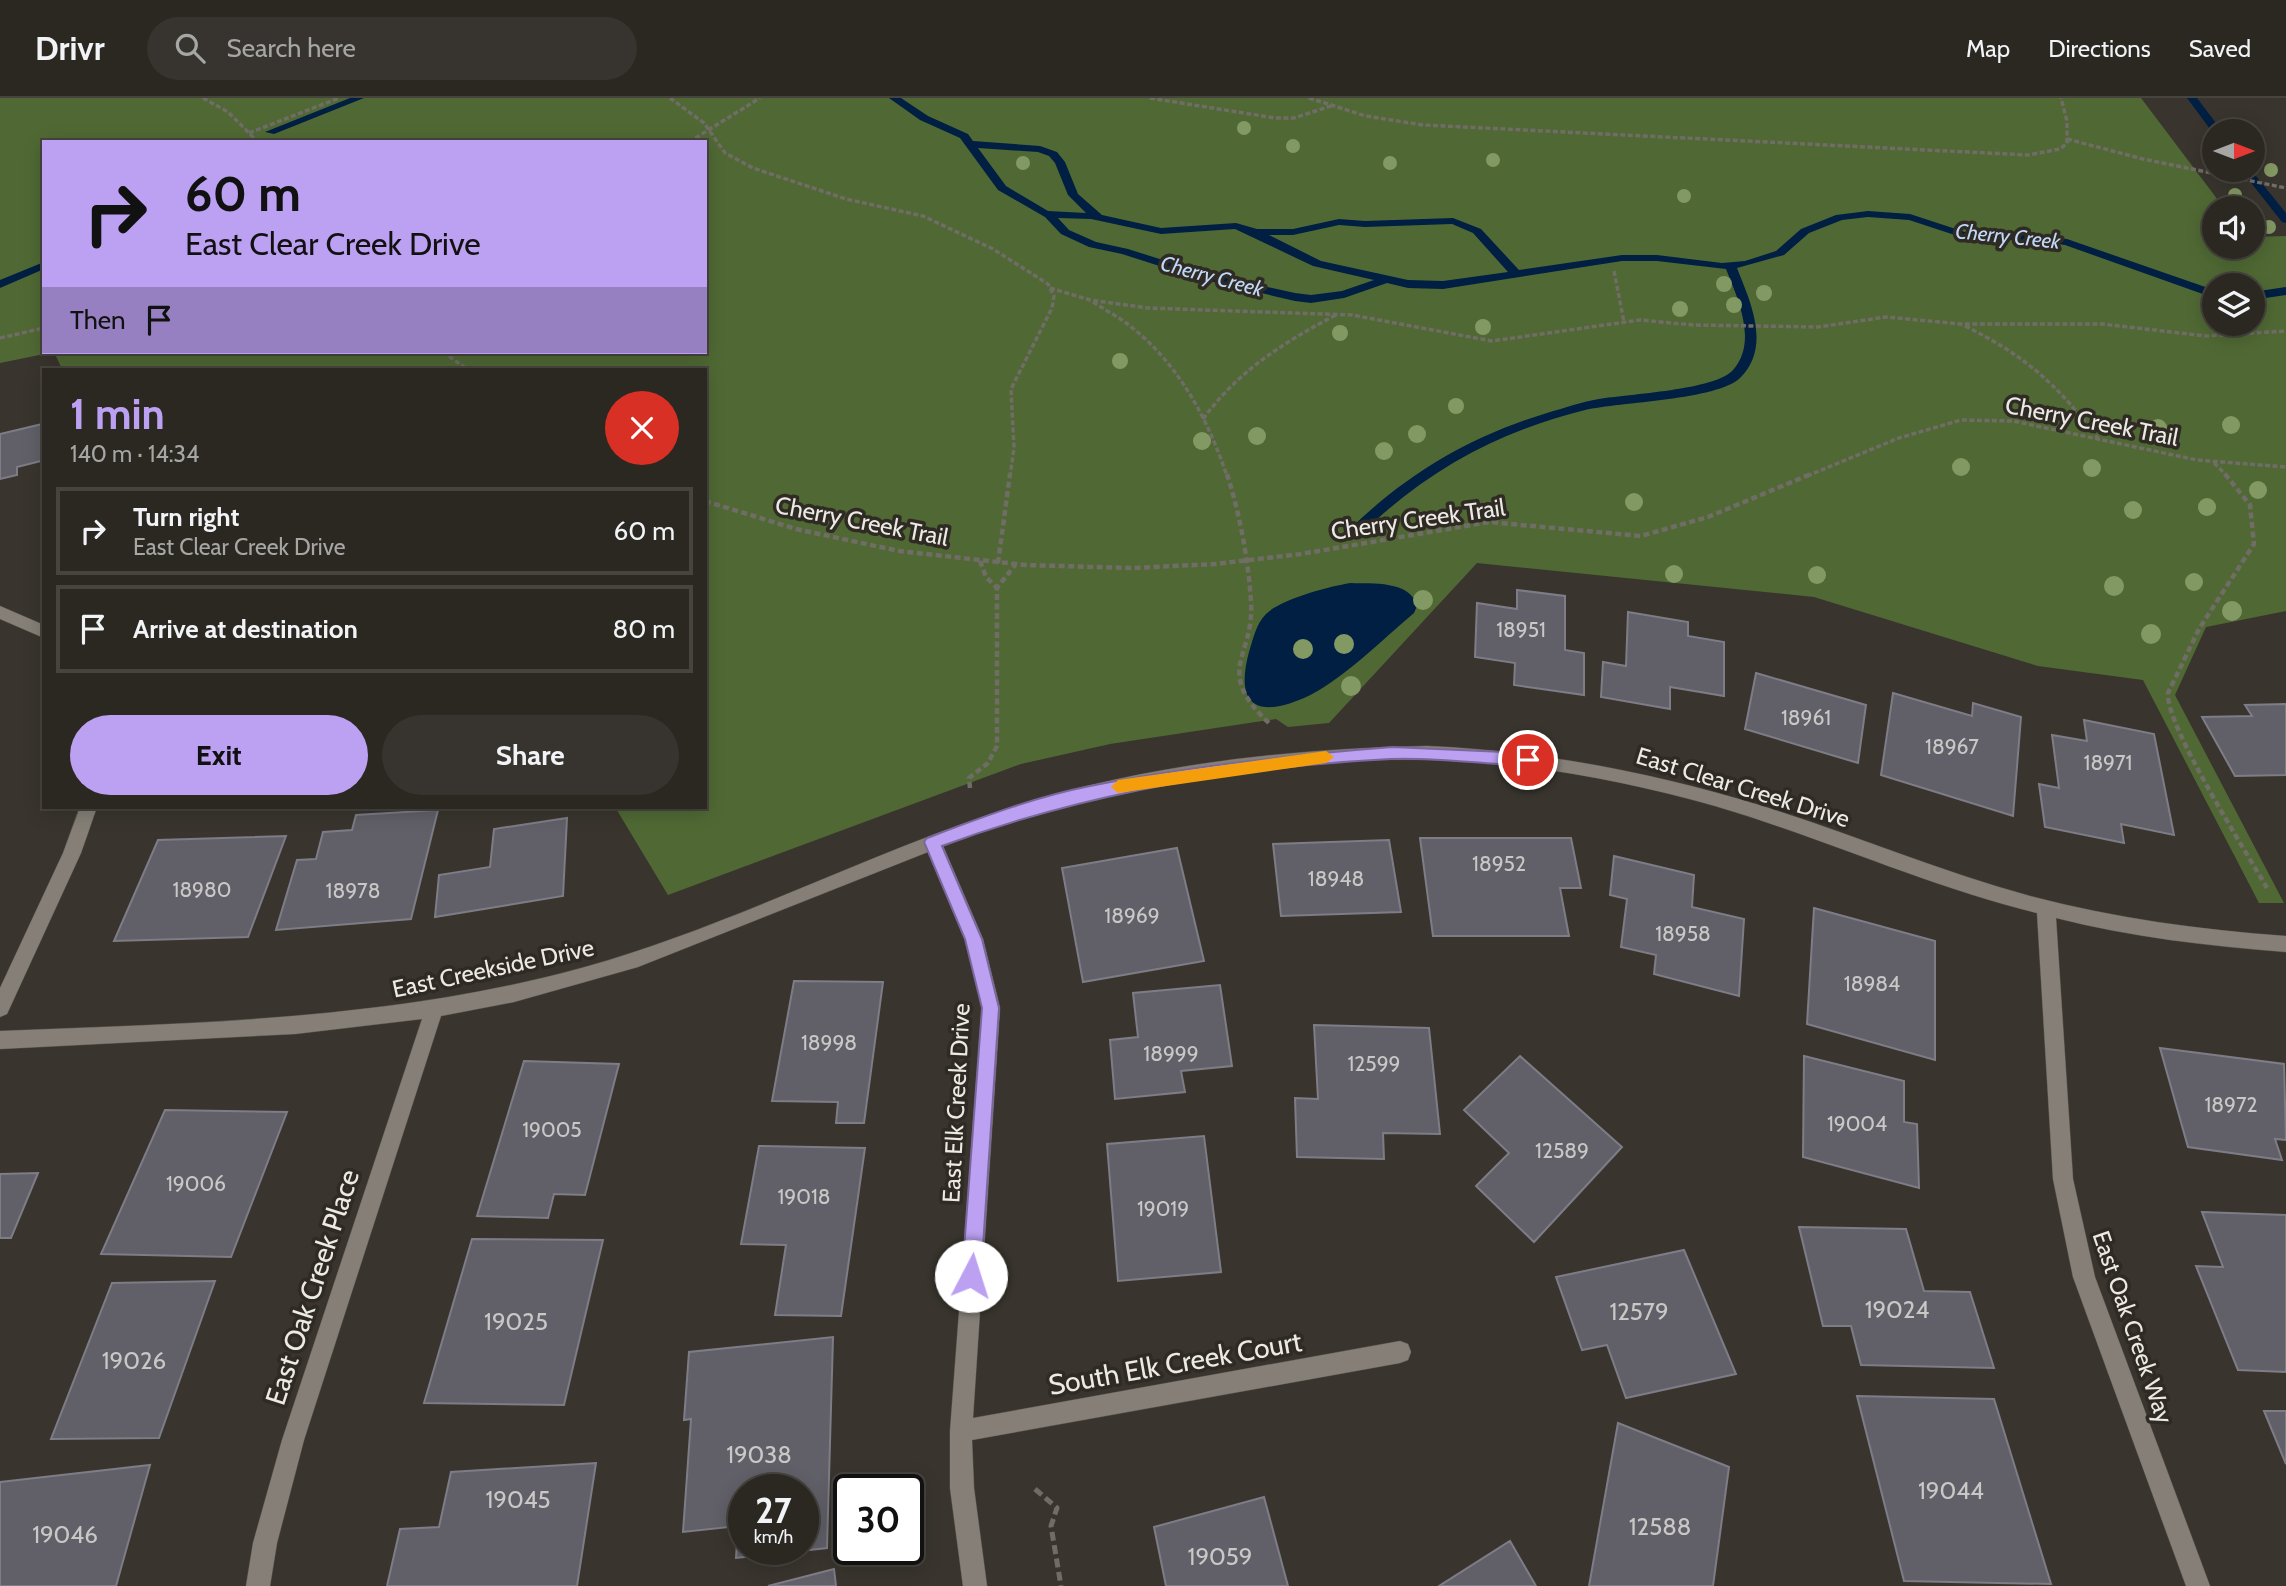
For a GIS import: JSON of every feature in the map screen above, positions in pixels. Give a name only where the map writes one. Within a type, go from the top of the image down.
[{"type":"street","points":[[0,612],[42,631]]},
{"type":"street","name":"East Clear Creek Drive","points":[[932,842],[1041,805],[1129,785],[1323,757],[1392,753],[1478,756],[1571,766],[1676,788],[1771,817],[1953,881],[2046,908],[2167,934],[2286,944]]},
{"type":"street","points":[[0,1008],[72,853],[87,809]]},
{"type":"street","name":"East Creekside Drive","points":[[0,1040],[276,1027],[434,1010],[535,989],[622,964],[932,842]]},
{"type":"street","name":"East Elk Creek Drive","points":[[932,842],[977,947],[991,1008],[961,1431],[962,1488],[975,1586]]},
{"type":"street","name":"East Oak Creek Way","points":[[2046,908],[2063,1179],[2071,1226],[2084,1277],[2198,1586]]},
{"type":"street","name":"East Oak Creek Place","points":[[258,1586],[293,1440],[434,1010]]},
{"type":"street","name":"South Elk Creek Court","points":[[961,1431],[1400,1352]]},
{"type":"path","points":[[203,98],[228,112],[256,140]]},
{"type":"path","points":[[249,133],[340,98]]},
{"type":"path","points":[[670,98],[698,118],[724,153],[753,169],[837,197],[898,209],[940,223],[1007,257],[1051,288],[1090,300],[1157,309],[1337,315],[1492,341],[1650,320],[1693,325],[1818,327],[1885,317],[1961,324],[2102,324],[2206,336],[2286,331]]},
{"type":"path","points":[[693,140],[760,98]]},
{"type":"path","points":[[1150,98],[1275,118],[1302,116],[1331,106]]},
{"type":"path","points":[[1310,98],[1379,119],[1442,127],[2001,154],[2050,152],[2064,146],[2067,139],[2067,121],[2062,98]]},
{"type":"path","points":[[2067,139],[2143,159],[2286,188]]},
{"type":"path","points":[[1614,271],[1624,322]]},
{"type":"path","points":[[998,563],[1014,448],[1011,389],[1052,308],[1054,296],[1051,288]]},
{"type":"path","points":[[1090,300],[1120,318],[1148,343],[1178,379],[1203,419],[1230,477],[1251,608],[1240,658],[1239,683],[1251,706],[1270,724]]},
{"type":"path","points":[[1203,419],[1222,394],[1254,365],[1289,340],[1337,315]]},
{"type":"path","points":[[1961,324],[2011,348],[2039,367],[2072,403],[2099,440]]},
{"type":"path","points":[[0,338],[42,328]]},
{"type":"path","points":[[446,354],[466,368]]},
{"type":"path","name":"Cherry Creek Trail","points":[[707,502],[831,538],[1016,565],[1133,568],[1245,561],[1351,547],[1489,522],[1536,524],[1595,534],[1641,536],[1708,517],[1899,438],[1961,420],[2013,421],[2214,462],[2286,467]]},
{"type":"path","points":[[2214,462],[2238,487],[2250,505],[2254,544],[2199,629],[2168,692],[2167,704],[2193,761],[2267,888]]},
{"type":"path","points":[[980,561],[986,577],[997,588]]},
{"type":"path","points":[[970,788],[969,778],[988,763],[997,746],[997,588],[1016,565]]},
{"type":"path","points":[[1035,1489],[1057,1507],[1051,1526],[1061,1586]]},
{"type":"green space","points":[[0,98],[2141,98],[2215,196],[2202,196],[2202,259],[2265,259],[2265,237],[2286,236],[2286,611],[2206,627],[2175,695],[2284,903],[2259,903],[2143,680],[2038,666],[1814,597],[1477,563],[1329,723],[1288,727],[1276,719],[1110,744],[1021,764],[668,895],[616,809],[707,809],[707,368],[62,368],[55,354],[707,354],[707,140],[42,140],[42,354],[44,354],[0,363]]},
{"type":"water","points":[[1351,583],[1399,588],[1413,598],[1417,606],[1414,613],[1360,660],[1317,691],[1304,698],[1273,707],[1253,702],[1247,695],[1245,670],[1257,627],[1266,614],[1294,598]]},
{"type":"building","points":[[42,424],[41,461],[17,467],[17,475],[0,479],[0,434]]},
{"type":"building","points":[[1517,590],[1565,596],[1565,650],[1584,653],[1584,695],[1514,685],[1515,663],[1475,657],[1477,603],[1517,609]]},
{"type":"building","points":[[1628,612],[1688,622],[1688,636],[1724,642],[1724,696],[1670,687],[1670,709],[1601,697],[1603,662],[1626,666]]},
{"type":"building","points":[[1756,673],[1866,705],[1858,763],[1745,729]]},
{"type":"building","points":[[1893,693],[1972,716],[1973,703],[2021,717],[2013,816],[1881,775]]},
{"type":"building","points":[[2286,704],[2286,775],[2235,776],[2202,717],[2252,716],[2245,705]]},
{"type":"building","points":[[2084,720],[2154,734],[2174,835],[2121,824],[2124,843],[2045,827],[2039,784],[2059,788],[2052,735],[2087,741]]},
{"type":"building","points":[[438,810],[411,919],[276,930],[297,860],[316,859],[323,832],[352,830],[356,815]]},
{"type":"building","points":[[567,818],[563,896],[435,917],[439,875],[490,867],[494,829]]},
{"type":"building","points":[[286,836],[248,937],[114,941],[158,840]]},
{"type":"building","points":[[1420,838],[1571,838],[1581,888],[1560,888],[1569,936],[1433,936]]},
{"type":"building","points":[[1389,840],[1401,912],[1281,916],[1273,844]]},
{"type":"building","points":[[1177,848],[1204,961],[1083,982],[1062,868]]},
{"type":"building","points":[[1614,856],[1694,875],[1692,907],[1744,919],[1739,996],[1654,974],[1656,955],[1621,947],[1627,899],[1610,895]]},
{"type":"building","points":[[1814,908],[1935,941],[1935,1060],[1807,1024]]},
{"type":"building","points":[[794,981],[883,982],[864,1123],[836,1123],[838,1102],[772,1101]]},
{"type":"building","points":[[1220,985],[1232,1066],[1181,1071],[1185,1092],[1115,1099],[1110,1040],[1138,1037],[1133,993]]},
{"type":"building","points":[[1314,1025],[1429,1028],[1440,1134],[1383,1133],[1384,1159],[1297,1157],[1295,1098],[1318,1099]]},
{"type":"building","points":[[2160,1048],[2284,1064],[2286,1140],[2275,1139],[2282,1160],[2188,1147]]},
{"type":"building","points":[[1520,1056],[1622,1147],[1534,1242],[1476,1186],[1509,1153],[1464,1110]]},
{"type":"building","points":[[1804,1056],[1904,1081],[1904,1122],[1917,1124],[1919,1188],[1803,1157]]},
{"type":"building","points":[[524,1061],[619,1064],[585,1195],[554,1194],[548,1218],[477,1216]]},
{"type":"building","points":[[165,1110],[287,1112],[231,1257],[101,1254]]},
{"type":"building","points":[[1204,1136],[1221,1272],[1118,1281],[1107,1144]]},
{"type":"building","points":[[759,1146],[865,1148],[841,1316],[775,1315],[786,1245],[741,1244]]},
{"type":"building","points":[[38,1173],[11,1238],[0,1238],[0,1174]]},
{"type":"building","points":[[2202,1212],[2286,1215],[2286,1372],[2238,1370],[2196,1266],[2223,1267]]},
{"type":"building","points":[[1799,1227],[1906,1229],[1924,1291],[1970,1292],[1994,1368],[1861,1365],[1851,1326],[1823,1326]]},
{"type":"building","points":[[472,1239],[603,1240],[564,1405],[424,1403]]},
{"type":"building","points":[[1684,1250],[1736,1374],[1626,1398],[1607,1345],[1582,1350],[1556,1277]]},
{"type":"building","points":[[215,1281],[159,1438],[51,1439],[112,1283]]},
{"type":"building","points":[[833,1337],[827,1548],[819,1549],[819,1474],[728,1474],[728,1527],[683,1532],[691,1419],[684,1420],[689,1352]]},
{"type":"building","points":[[1857,1396],[1994,1399],[2051,1584],[1904,1581]]},
{"type":"building","points":[[2264,1411],[2286,1411],[2286,1464]]},
{"type":"building","points":[[1618,1423],[1729,1467],[1713,1586],[1589,1586]]},
{"type":"building","points":[[596,1463],[577,1586],[387,1586],[400,1529],[439,1527],[451,1472]]},
{"type":"building","points":[[150,1465],[116,1586],[0,1586],[0,1482]]},
{"type":"building","points":[[1264,1497],[1288,1586],[1166,1586],[1154,1527]]},
{"type":"building","points":[[1510,1541],[1536,1586],[1439,1586]]},
{"type":"building","points":[[834,1569],[836,1586],[768,1586]]},
{"type":"waterway","points":[[270,132],[359,98]]},
{"type":"waterway","name":"Cherry Creek","points":[[894,98],[924,118],[964,136],[1002,188],[1046,214],[1099,218]]},
{"type":"waterway","points":[[2192,98],[2208,119]]},
{"type":"waterway","name":"Cherry Creek","points":[[970,144],[1040,149],[1053,154],[1060,162],[1073,195],[1099,218]]},
{"type":"waterway","points":[[2256,182],[2286,220]]},
{"type":"waterway","name":"Cherry Creek","points":[[1099,218],[1161,231],[1236,226],[1254,232],[1317,264],[1408,284],[1443,285],[1622,258],[1657,258],[1722,266],[1746,264],[1780,253],[1805,231],[1840,217],[1868,214],[1910,217],[1967,236],[2026,237],[2067,242],[2202,290]]},
{"type":"waterway","name":"Cherry Creek","points":[[1049,215],[1065,232],[1093,245],[1124,251],[1201,276],[1295,297],[1311,299],[1344,294],[1383,281]]},
{"type":"waterway","name":"Cherry Creek","points":[[1260,232],[1293,232],[1339,222],[1365,224],[1453,221],[1477,231],[1515,273]]},
{"type":"waterway","points":[[0,284],[42,266]]},
{"type":"waterway","points":[[1356,531],[1407,485],[1462,451],[1490,438],[1552,415],[1586,406],[1710,386],[1736,375],[1750,349],[1751,335],[1746,307],[1730,266]]},
{"type":"waterway","name":"Cherry Creek","points":[[2265,294],[2286,291]]},
{"type":"slow traffic","points":[[1118,787],[1326,757]]},
{"type":"route","points":[[971,1276],[991,1008],[974,939],[932,842],[1041,805],[1088,793],[1279,762],[1392,753],[1528,760]]}]
